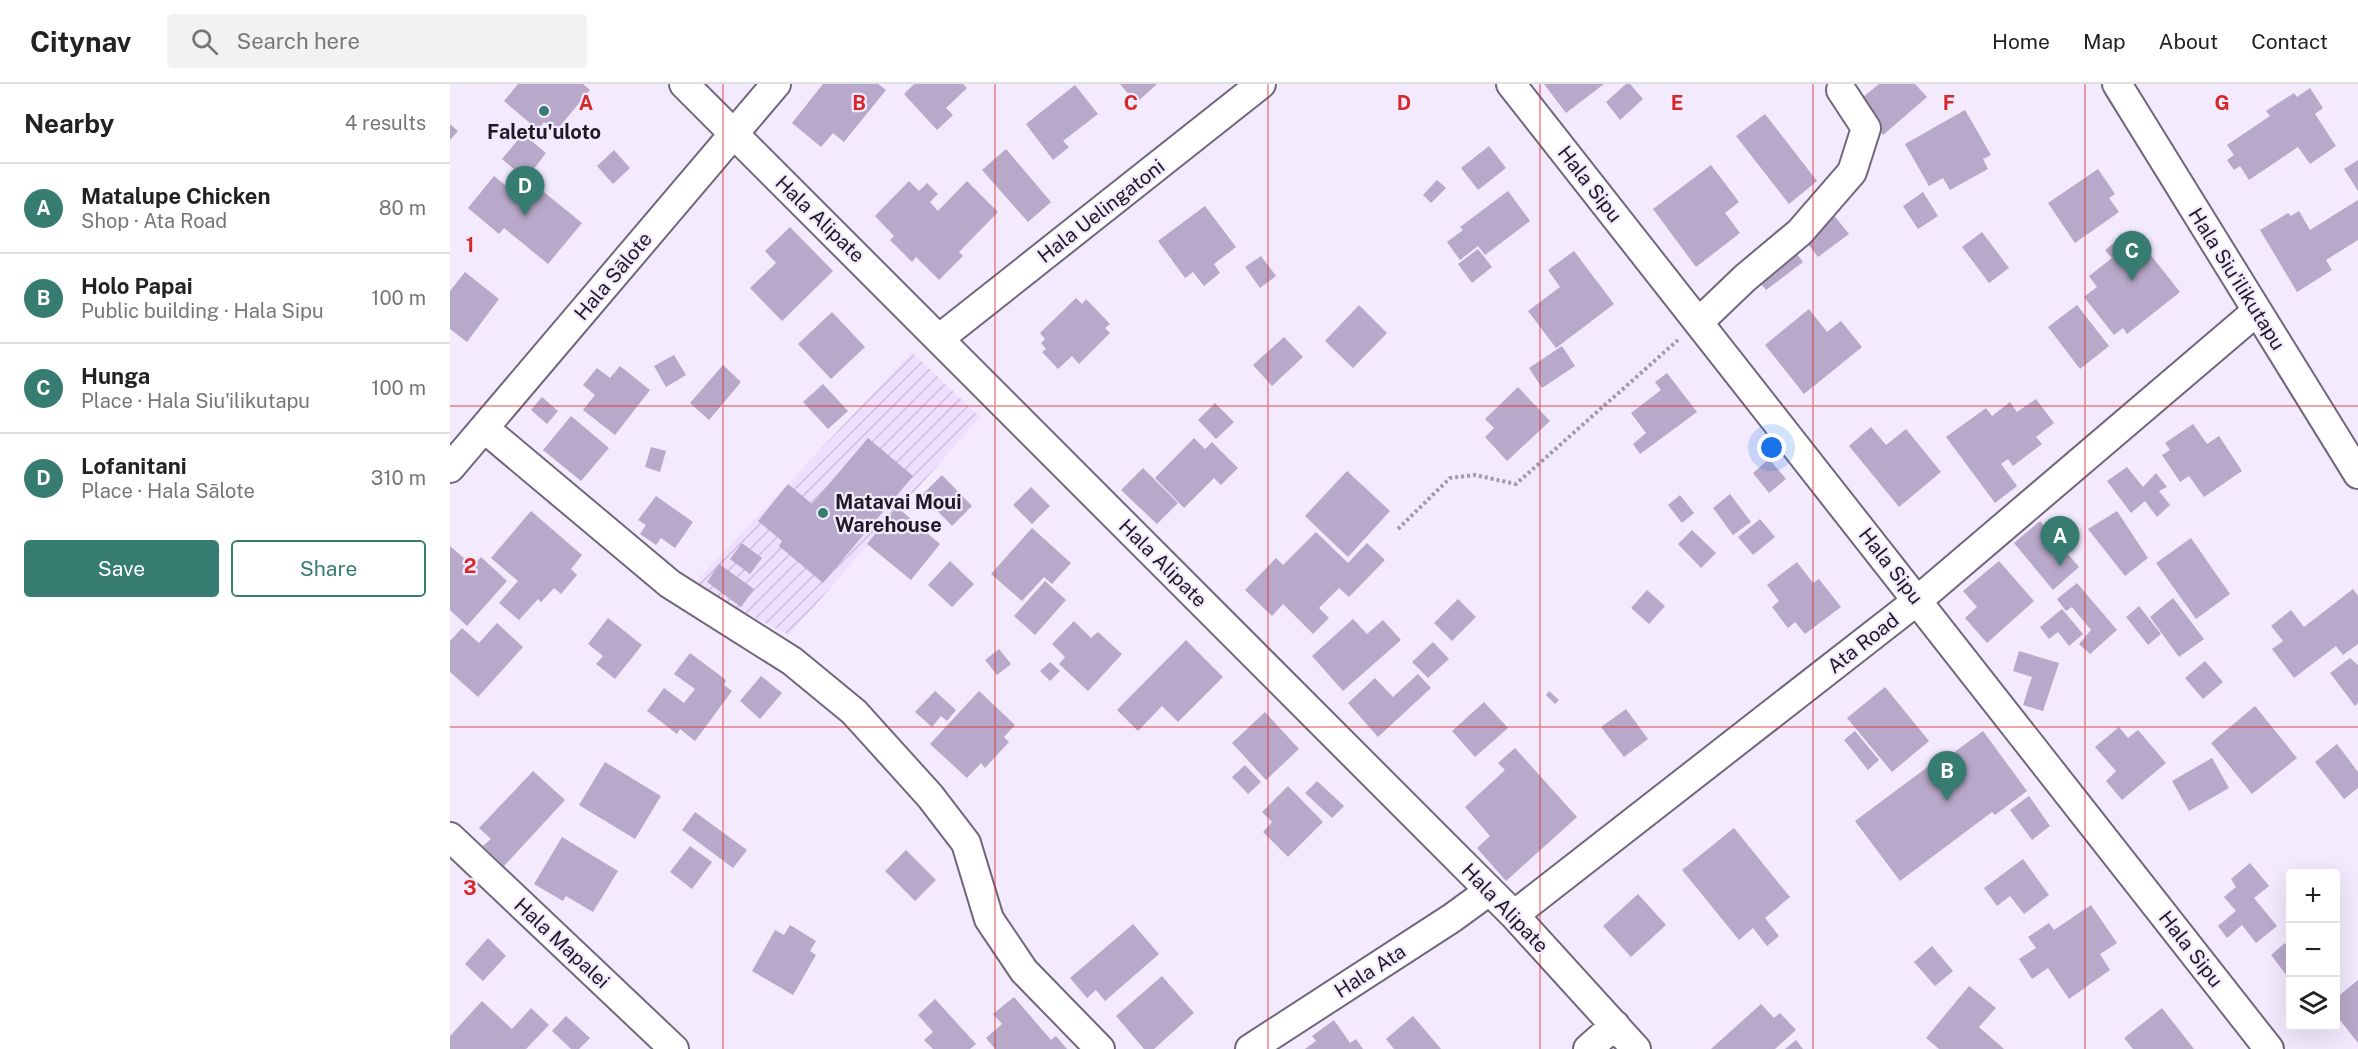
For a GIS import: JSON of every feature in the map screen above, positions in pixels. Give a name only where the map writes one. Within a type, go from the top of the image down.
[{"type":"street","name":"Hala Alipate","points":[[684,84],[1514,915],[1636,1049]]},
{"type":"street","name":"Hala Sālote","points":[[450,468],[776,84]]},
{"type":"street","name":"Hala Uelingatoni","points":[[940,338],[1262,84]]},
{"type":"street","name":"Hala Sipu","points":[[1511,84],[2269,1049]]},
{"type":"street","name":"Hala Siu'ilikutapu","points":[[2117,84],[2358,474]]},
{"type":"street","points":[[1699,322],[1745,278],[1800,232],[1852,172],[1866,128],[1841,90]]},
{"type":"street","name":"Ata Road","points":[[1514,915],[1918,600],[2257,311]]},
{"type":"street","points":[[484,428],[670,584],[792,661],[854,712],[930,796],[966,843],[989,919],[1024,971],[1100,1049]]},
{"type":"street","name":"Hala Mapalei","points":[[450,837],[674,1049]]},
{"type":"street","name":"Hala Ata","points":[[1250,1049],[1452,918],[1489,891]]},
{"type":"street","points":[[1588,1049],[1614,1025]]},
{"type":"path","points":[[1398,529],[1450,478],[1475,475],[1516,484],[1699,322]]},
{"type":"shaded area","points":[[912,352],[980,417],[789,635],[692,586]]},
{"type":"building","name":"Faletu'uloto","points":[[518,84],[583,84],[590,90],[556,131],[544,122],[538,130],[504,101]]},
{"type":"building","points":[[823,84],[878,84],[886,90],[844,142],[833,133],[821,147],[792,123]]},
{"type":"building","points":[[914,84],[963,84],[967,88],[946,108],[953,115],[937,130],[904,94]]},
{"type":"building","points":[[1120,84],[1157,84],[1136,103]]},
{"type":"building","points":[[1544,84],[1604,84],[1566,113]]},
{"type":"building","points":[[1626,84],[1630,84],[1643,99],[1620,120],[1606,102]]},
{"type":"building","points":[[1879,84],[1915,84],[1927,97],[1883,135],[1856,103]]},
{"type":"building","points":[[1075,85],[1098,114],[1063,141],[1069,147],[1053,160],[1026,124]]},
{"type":"building","points":[[2310,88],[2323,108],[2315,114],[2336,146],[2310,164],[2298,147],[2249,180],[2240,166],[2234,170],[2227,160],[2234,155],[2227,145],[2270,116],[2266,111],[2294,93],[2297,97]]},
{"type":"building","points":[[1965,110],[1991,155],[1983,159],[1988,169],[1950,190],[1943,178],[1929,186],[1905,144]]},
{"type":"building","points":[[1765,114],[1817,181],[1789,204],[1736,136]]},
{"type":"building","points":[[450,124],[458,131],[450,140]]},
{"type":"building","points":[[523,134],[546,153],[526,179],[502,159]]},
{"type":"building","points":[[1489,146],[1506,168],[1478,190],[1461,168]]},
{"type":"building","points":[[1006,149],[1051,202],[1028,222],[982,170]]},
{"type":"building","points":[[614,150],[630,168],[613,184],[597,166]]},
{"type":"building","points":[[2358,160],[2358,191],[2344,169]]},
{"type":"building","points":[[1711,165],[1739,202],[1725,213],[1740,233],[1696,267],[1653,209]]},
{"type":"building","points":[[2098,169],[2115,194],[2109,198],[2119,212],[2075,243],[2048,203]]},
{"type":"building","points":[[494,176],[517,195],[529,180],[582,223],[548,264],[504,228],[499,234],[468,208]]},
{"type":"building","points":[[1437,180],[1446,188],[1431,203],[1423,195]]},
{"type":"building","points":[[909,181],[919,191],[927,183],[938,194],[930,202],[938,211],[967,181],[998,212],[959,252],[963,256],[939,280],[916,257],[912,262],[890,240],[894,236],[875,216]]},
{"type":"building","points":[[1508,191],[1530,221],[1485,255],[1478,246],[1460,260],[1447,242],[1463,230],[1460,227]]},
{"type":"building","points":[[1923,192],[1938,216],[1918,229],[1903,206]]},
{"type":"building","points":[[2358,200],[2358,240],[2326,260],[2332,270],[2297,292],[2260,230],[2288,213],[2291,216],[2299,211],[2310,230]]},
{"type":"building","points":[[1205,206],[1236,247],[1214,264],[1220,273],[1204,286],[1193,272],[1185,278],[1158,241]]},
{"type":"building","points":[[1832,213],[1849,234],[1818,257],[1802,236]]},
{"type":"building","points":[[790,227],[833,271],[782,321],[750,288],[776,263],[765,251]]},
{"type":"building","points":[[2131,230],[2180,292],[2127,334],[2123,328],[2114,335],[2084,297],[2097,287],[2089,276],[2112,258],[2105,250]]},
{"type":"building","points":[[1982,232],[2009,268],[1989,283],[1962,247]]},
{"type":"building","points":[[1790,245],[1803,262],[1766,290],[1753,274]]},
{"type":"building","points":[[1478,249],[1492,267],[1472,283],[1458,264]]},
{"type":"building","points":[[1574,251],[1614,304],[1556,348],[1528,311],[1560,287],[1548,270]]},
{"type":"building","points":[[1261,256],[1276,276],[1260,288],[1245,267]]},
{"type":"building","points":[[465,272],[499,299],[467,342],[450,329],[450,291]]},
{"type":"building","points":[[1076,298],[1082,304],[1086,299],[1110,324],[1105,328],[1110,333],[1079,364],[1072,356],[1058,369],[1042,352],[1046,349],[1041,343],[1045,339],[1040,333]]},
{"type":"building","points":[[1359,305],[1387,333],[1353,368],[1325,341]]},
{"type":"building","points":[[2077,305],[2109,346],[2080,369],[2048,327]]},
{"type":"building","points":[[1809,309],[1827,332],[1841,321],[1862,347],[1804,394],[1765,345]]},
{"type":"building","points":[[832,312],[865,347],[831,379],[798,344]]},
{"type":"building","points":[[1284,337],[1303,357],[1272,386],[1253,365]]},
{"type":"building","points":[[1562,346],[1575,366],[1542,388],[1529,368]]},
{"type":"building","points":[[674,355],[686,375],[666,387],[654,366]]},
{"type":"building","points":[[723,365],[741,382],[709,420],[690,403]]},
{"type":"building","points":[[620,366],[650,390],[615,435],[583,410],[595,395],[583,385],[597,368],[610,378]]},
{"type":"building","points":[[1667,373],[1697,412],[1640,454],[1633,444],[1646,433],[1631,413],[1661,390],[1655,382]]},
{"type":"building","points":[[823,384],[848,411],[828,429],[803,402]]},
{"type":"building","points":[[1518,387],[1550,421],[1507,461],[1485,437],[1494,428],[1485,419]]},
{"type":"building","points":[[542,397],[558,411],[547,424],[531,410]]},
{"type":"building","points":[[2036,399],[2054,423],[2036,437],[2042,444],[2013,466],[2008,459],[2001,464],[2017,486],[1995,503],[1946,437],[1986,408],[1992,416],[2010,402],[2017,412]]},
{"type":"building","points":[[1215,403],[1234,422],[1216,439],[1198,420]]},
{"type":"building","points":[[571,416],[609,448],[581,481],[543,450]]},
{"type":"building","points":[[2193,424],[2207,444],[2219,436],[2242,471],[2204,497],[2189,476],[2180,482],[2162,455],[2170,450],[2165,443]]},
{"type":"building","points":[[1871,427],[1886,445],[1906,429],[1941,472],[1899,507],[1849,446]]},
{"type":"building","name":"Matavai Moui Warehouse","points":[[868,438],[913,476],[823,583],[779,546],[782,541],[758,521],[788,484],[812,504]]},
{"type":"building","points":[[1194,438],[1205,449],[1212,442],[1238,468],[1221,485],[1214,478],[1184,508],[1155,478]]},
{"type":"building","points":[[651,447],[666,451],[660,472],[645,467]]},
{"type":"building","points":[[1769,459],[1786,479],[1769,493],[1753,473]]},
{"type":"building","points":[[2127,467],[2143,487],[2156,473],[2167,487],[2159,491],[2170,505],[2157,517],[2145,501],[2131,513],[2107,481]]},
{"type":"building","points":[[1143,468],[1178,503],[1157,524],[1121,490]]},
{"type":"building","points":[[1347,471],[1390,511],[1348,557],[1305,516]]},
{"type":"building","points":[[942,475],[972,506],[952,526],[922,495]]},
{"type":"building","points":[[1031,487],[1050,506],[1032,524],[1013,505]]},
{"type":"building","points":[[1730,494],[1751,522],[1733,535],[1713,508]]},
{"type":"building","points":[[1680,495],[1694,513],[1682,523],[1668,505]]},
{"type":"building","points":[[656,496],[693,522],[675,548],[661,538],[656,545],[640,534],[646,525],[638,520]]},
{"type":"building","points":[[897,507],[940,544],[911,580],[867,544]]},
{"type":"building","points":[[531,511],[582,555],[571,569],[577,575],[561,594],[554,588],[541,602],[538,599],[519,620],[499,603],[518,581],[491,558]]},
{"type":"building","points":[[2117,511],[2148,558],[2125,576],[2088,529]]},
{"type":"building","points":[[1760,519],[1775,537],[1753,555],[1738,537]]},
{"type":"building","points":[[2040,521],[2079,567],[2053,590],[2014,543]]},
{"type":"building","points":[[1032,528],[1071,563],[1052,584],[1044,577],[1022,601],[991,574]]},
{"type":"building","points":[[1692,530],[1716,553],[1701,568],[1678,544]]},
{"type":"building","points":[[1316,532],[1348,563],[1367,543],[1385,560],[1349,597],[1339,588],[1319,608],[1329,618],[1313,634],[1283,604],[1272,616],[1245,590],[1276,558],[1283,565]]},
{"type":"building","points":[[2191,538],[2230,594],[2196,619],[2156,563]]},
{"type":"building","points":[[742,543],[762,558],[750,574],[730,559]]},
{"type":"building","points":[[450,546],[473,566],[481,557],[507,581],[467,626],[450,610]]},
{"type":"building","points":[[950,561],[974,584],[952,607],[928,585]]},
{"type":"building","points":[[1999,561],[2034,601],[1987,643],[1965,618],[1977,607],[1963,591]]},
{"type":"building","points":[[1797,562],[1813,583],[1819,579],[1841,607],[1805,634],[1795,622],[1788,628],[1772,607],[1779,601],[1767,585]]},
{"type":"building","points":[[719,564],[754,589],[741,607],[707,582]]},
{"type":"building","points":[[1045,581],[1066,600],[1035,635],[1014,616]]},
{"type":"building","points":[[2077,583],[2117,630],[2090,654],[2079,644],[2091,630],[2072,607],[2066,611],[2057,599]]},
{"type":"building","points":[[2353,589],[2358,596],[2358,644],[2343,655],[2336,646],[2294,678],[2272,649],[2283,641],[2271,626],[2291,610],[2304,627]]},
{"type":"building","points":[[1647,590],[1665,606],[1649,624],[1631,608]]},
{"type":"building","points":[[2173,598],[2204,639],[2179,657],[2150,617]]},
{"type":"building","points":[[1458,599],[1476,617],[1452,641],[1434,623]]},
{"type":"building","points":[[2139,606],[2161,634],[2148,645],[2126,617]]},
{"type":"building","points":[[2062,609],[2083,634],[2069,646],[2058,632],[2049,639],[2040,627]]},
{"type":"building","points":[[608,618],[642,645],[615,679],[596,664],[603,656],[588,644]]},
{"type":"building","points":[[1353,619],[1367,634],[1383,620],[1401,640],[1343,691],[1312,656]]},
{"type":"building","points":[[1074,621],[1091,638],[1098,632],[1122,654],[1088,691],[1059,664],[1065,657],[1052,644]]},
{"type":"building","points":[[497,623],[523,647],[478,697],[450,672],[450,641],[462,628],[479,643]]},
{"type":"building","points":[[1186,640],[1223,677],[1178,722],[1162,706],[1138,731],[1117,710]]},
{"type":"building","points":[[1433,642],[1449,659],[1428,678],[1412,662]]},
{"type":"building","points":[[999,649],[1011,664],[997,675],[985,660]]},
{"type":"building","points":[[2019,651],[2059,663],[2043,711],[2023,705],[2032,677],[2013,671]]},
{"type":"building","points":[[690,653],[726,680],[724,685],[732,691],[695,741],[680,729],[677,734],[647,711],[664,688],[684,703],[695,689],[674,674]]},
{"type":"building","points":[[2350,658],[2358,665],[2358,703],[2355,706],[2330,673]]},
{"type":"building","points":[[2205,661],[2223,682],[2203,699],[2185,678]]},
{"type":"building","points":[[1050,662],[1060,671],[1050,681],[1040,671]]},
{"type":"building","points":[[1418,674],[1431,688],[1378,737],[1348,703],[1375,678],[1393,697]]},
{"type":"building","points":[[761,676],[782,693],[760,719],[740,701]]},
{"type":"building","points":[[1885,687],[1929,741],[1892,772],[1847,718]]},
{"type":"building","points":[[935,691],[956,710],[947,721],[941,716],[932,727],[915,712]]},
{"type":"building","points":[[979,691],[1015,725],[1004,737],[1009,742],[985,768],[981,763],[967,778],[930,744]]},
{"type":"building","points":[[1549,691],[1559,700],[1555,704],[1546,695]]},
{"type":"building","points":[[1484,702],[1508,728],[1475,757],[1452,731]]},
{"type":"building","points":[[2255,706],[2297,758],[2252,794],[2211,743]]},
{"type":"building","points":[[1626,709],[1648,739],[1624,757],[1601,727]]},
{"type":"building","points":[[1265,712],[1299,749],[1266,780],[1232,743]]},
{"type":"building","points":[[2119,727],[2128,738],[2138,730],[2166,763],[2122,800],[2106,781],[2116,771],[2095,747]]},
{"type":"building","points":[[1855,731],[1879,760],[1868,770],[1844,740]]},
{"type":"building","points":[[1983,731],[2027,791],[1995,815],[1992,812],[1900,881],[1855,821],[1949,751],[1952,754]]},
{"type":"building","points":[[2337,744],[2358,772],[2358,788],[2344,799],[2315,762]]},
{"type":"building","points":[[1515,748],[1577,817],[1506,881],[1477,848],[1490,836],[1465,807],[1505,770],[1498,763]]},
{"type":"building","points":[[2212,758],[2229,788],[2189,811],[2172,781]]},
{"type":"building","points":[[605,762],[661,796],[635,839],[579,805]]},
{"type":"building","points":[[1245,765],[1261,782],[1248,794],[1232,777]]},
{"type":"building","points":[[533,771],[565,800],[504,866],[483,846],[491,839],[479,828]]},
{"type":"building","points":[[1317,781],[1344,806],[1332,818],[1305,793]]},
{"type":"building","points":[[1288,786],[1323,822],[1288,857],[1263,832],[1272,822],[1262,812]]},
{"type":"building","points":[[2029,796],[2050,826],[2032,840],[2010,810]]},
{"type":"building","points":[[695,812],[747,850],[733,868],[682,830]]},
{"type":"building","points":[[1734,828],[1790,897],[1765,918],[1779,936],[1767,946],[1753,928],[1739,940],[1682,870]]},
{"type":"building","points":[[562,837],[618,871],[593,912],[566,896],[563,901],[534,884]]},
{"type":"building","points":[[690,846],[712,862],[692,889],[670,872]]},
{"type":"building","points":[[906,850],[936,880],[915,901],[885,871]]},
{"type":"building","points":[[2023,859],[2049,895],[2024,914],[2010,896],[1997,906],[1984,888]]},
{"type":"building","points":[[2250,863],[2269,886],[2254,898],[2277,926],[2256,943],[2242,925],[2227,938],[2218,926],[2236,911],[2224,897],[2236,887],[2231,879]]},
{"type":"building","points":[[1638,894],[1666,925],[1631,957],[1603,926]]},
{"type":"building","points":[[2091,905],[2117,943],[2100,954],[2110,970],[2069,999],[2048,968],[2032,979],[2019,959],[2036,948],[2028,937],[2049,923],[2054,930]]},
{"type":"building","points":[[1133,924],[1159,954],[1105,1001],[1096,990],[1087,998],[1070,978]]},
{"type":"building","points":[[790,925],[816,941],[810,951],[816,955],[793,995],[752,971],[775,930],[784,935]]},
{"type":"building","points":[[488,938],[506,956],[483,981],[465,964]]},
{"type":"building","points":[[2285,943],[2286,975],[2271,955]]},
{"type":"building","points":[[1932,946],[1953,971],[1935,986],[1914,962]]},
{"type":"building","points":[[1162,976],[1194,1013],[1154,1049],[1144,1049],[1116,1016]]},
{"type":"building","points":[[2358,980],[2358,1043],[2340,1020],[2340,995]]},
{"type":"building","points":[[1969,986],[1996,1008],[1979,1027],[2004,1049],[1939,1049],[1926,1038]]},
{"type":"building","points":[[1014,997],[1051,1040],[1056,1036],[1067,1049],[995,1049],[986,1038],[1002,1024],[993,1014]]},
{"type":"building","points":[[935,999],[976,1044],[970,1049],[933,1049],[924,1040],[933,1032],[918,1015]]},
{"type":"building","points":[[482,1001],[512,1029],[531,1008],[549,1025],[526,1049],[450,1049],[450,1036]]},
{"type":"building","points":[[1761,1004],[1774,1018],[1780,1013],[1796,1030],[1775,1049],[1711,1049]]},
{"type":"building","points":[[2162,1008],[2194,1049],[2133,1049],[2124,1038]]},
{"type":"building","points":[[566,1016],[590,1038],[579,1049],[571,1049],[552,1031]]},
{"type":"building","points":[[1413,1016],[1441,1049],[1394,1049],[1386,1039]]},
{"type":"building","points":[[1334,1020],[1350,1043],[1356,1039],[1363,1049],[1305,1049],[1316,1041],[1312,1036]]},
{"type":"building","points":[[1796,1040],[1803,1049],[1785,1049]]},
{"type":"place","name":"Faletu'uloto","points":[[544,111]]},
{"type":"place","name":"Lofanitani","points":[[525,216]]},
{"type":"place","name":"Hunga","points":[[2132,281]]},
{"type":"place","name":"Matavai Moui Warehouse","points":[[823,513]]},
{"type":"place","name":"Matalupe Chicken","points":[[2060,566]]},
{"type":"place","name":"Holo Papai","points":[[1947,801]]}]
